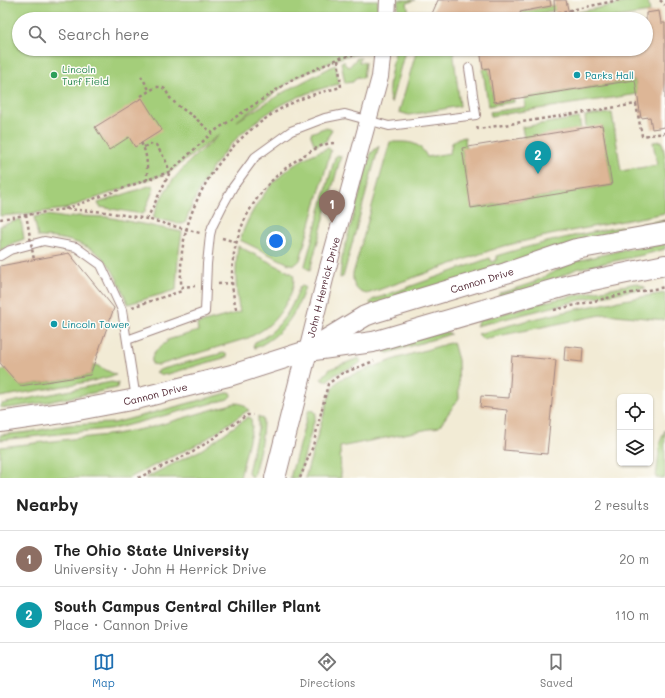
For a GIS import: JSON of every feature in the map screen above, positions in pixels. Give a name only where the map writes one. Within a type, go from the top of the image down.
[{"type":"street","points":[[387,12],[388,0]]},
{"type":"street","name":"John H Herrick Drive","points":[[275,478],[308,351],[324,282],[380,77],[382,56]]},
{"type":"street","name":"Cannon Drive","points":[[308,351],[365,316],[373,313],[506,273],[576,249],[665,233]]},
{"type":"street","name":"Cannon Drive","points":[[0,422],[62,413],[136,399],[232,375],[308,351],[373,342],[569,285],[665,265]]},
{"type":"lane","points":[[127,340],[205,312],[207,264],[212,227],[233,187],[255,157],[290,131],[325,118],[344,114],[389,126],[476,115],[469,68]]},
{"type":"lane","points":[[0,256],[10,250],[44,241],[76,247],[101,265],[122,310],[136,399]]},
{"type":"path","points":[[562,12],[619,0]]},
{"type":"path","points":[[660,0],[665,5]]},
{"type":"path","points":[[147,219],[170,172],[212,133],[253,104],[293,79],[338,58],[347,56]]},
{"type":"path","points":[[338,58],[341,87]]},
{"type":"path","points":[[141,76],[150,91]]},
{"type":"path","points":[[141,96],[156,87],[165,89],[170,98],[177,105],[194,117],[212,133]]},
{"type":"path","points":[[476,115],[478,129],[636,104],[642,136],[665,133]]},
{"type":"path","points":[[141,143],[144,147],[147,162],[147,180]]},
{"type":"path","points":[[236,309],[232,283],[236,242],[240,228],[256,200],[268,184],[290,164],[310,152],[331,143],[336,143]]},
{"type":"path","points":[[144,147],[150,144],[156,145],[165,159],[170,172]]},
{"type":"path","points":[[65,209],[170,172]]},
{"type":"path","points":[[0,220],[26,214],[65,209],[106,212],[147,219],[201,233]]},
{"type":"path","points":[[26,214],[34,260]]},
{"type":"path","points":[[222,238],[236,242]]},
{"type":"path","points":[[216,284],[232,283]]},
{"type":"path","points":[[181,287],[196,286]]},
{"type":"path","points":[[300,478],[313,446],[328,384],[341,374],[380,359]]},
{"type":"path","points":[[138,478],[193,452],[247,415],[254,415]]},
{"type":"green space","points":[[0,0],[378,0],[377,12],[12,12],[12,56],[348,56],[340,58],[293,79],[237,121],[284,92],[335,65],[336,66],[339,84],[311,92],[286,103],[263,116],[243,132],[225,151],[209,173],[196,197],[185,223],[181,224],[153,218],[160,200],[170,183],[197,154],[220,134],[170,172],[65,209],[0,216]]},
{"type":"green space","points":[[398,0],[415,0],[407,3],[409,12],[398,12]]},
{"type":"green space","points":[[638,0],[648,0],[650,12],[579,12]]},
{"type":"green space","points":[[556,5],[557,10],[547,12],[521,12]]},
{"type":"green space","points":[[394,56],[404,56],[391,103],[389,98],[389,86]]},
{"type":"green space","points":[[415,56],[454,56],[460,106],[409,115],[399,112]]},
{"type":"green space","points":[[357,58],[361,58],[359,62],[365,62],[363,78],[357,77],[353,82],[345,83],[341,62],[344,61],[345,65],[349,67]]},
{"type":"green space","points":[[489,68],[494,102],[514,99],[514,102],[488,106],[483,69]]},
{"type":"green space","points":[[635,80],[638,94],[491,116],[490,112],[525,107],[524,98]]},
{"type":"green space","points":[[612,113],[621,171],[657,165],[653,142],[662,141],[665,156],[665,213],[550,235],[500,247],[367,294],[357,290],[353,281],[353,274],[390,142],[412,143],[420,147],[427,157],[450,153],[452,143],[458,138],[465,137],[466,148],[462,149],[472,208],[612,185],[602,126],[586,128],[585,116]]},
{"type":"green space","points":[[579,118],[581,129],[524,138],[522,127]]},
{"type":"green space","points":[[324,128],[332,129],[326,141],[315,146],[311,133]]},
{"type":"green space","points":[[379,146],[343,277],[340,278],[342,257],[371,153]]},
{"type":"green space","points":[[328,148],[331,150],[300,260],[295,264],[289,264],[240,240],[249,217],[255,207],[278,178],[287,170],[312,154]]},
{"type":"green space","points":[[338,155],[341,156],[310,270],[306,268],[305,265],[335,157]]},
{"type":"green space","points":[[152,185],[154,188],[144,213],[142,214],[100,207],[98,203]]},
{"type":"green space","points":[[47,215],[67,218],[78,216],[107,217],[182,232],[178,258],[176,290],[128,304],[114,273],[102,257],[88,248],[72,241],[38,237],[34,217]]},
{"type":"green space","points":[[21,219],[24,239],[11,244],[0,251],[0,226]]},
{"type":"green space","points":[[665,220],[665,226],[372,307],[370,303],[372,300],[490,258],[492,262],[497,260],[496,256],[538,244]]},
{"type":"green space","points":[[665,244],[665,249],[576,269],[543,285],[501,296],[498,295],[500,293],[530,284],[573,262],[622,250]]},
{"type":"green space","points":[[238,246],[293,274],[294,280],[291,294],[279,314],[265,328],[248,338],[159,365],[152,364],[153,354],[167,342],[167,340],[198,331],[197,324],[240,312],[236,279]]},
{"type":"green space","points":[[636,283],[646,288],[589,298],[476,326],[480,320],[544,302]]},
{"type":"green space","points":[[301,286],[305,287],[297,307],[287,324],[265,343],[255,348],[253,346],[255,342],[270,333],[283,320]]},
{"type":"green space","points":[[665,293],[665,320],[606,314],[483,339],[478,334],[571,310]]},
{"type":"green space","points":[[443,331],[451,334],[388,353],[383,349]]},
{"type":"green space","points":[[453,342],[458,360],[459,398],[439,427],[340,447],[341,478],[305,478],[329,397],[334,387],[341,379],[398,358]]},
{"type":"green space","points":[[223,353],[226,354],[227,357],[168,374],[163,375],[156,372],[162,369]]},
{"type":"green space","points":[[359,358],[361,362],[355,366],[336,374],[327,381],[321,379],[330,369]]},
{"type":"green space","points":[[94,364],[116,375],[93,381],[0,397],[0,371],[6,369],[21,386],[90,375]]},
{"type":"green space","points":[[111,382],[118,383],[117,388],[47,402],[9,408],[0,407],[2,404]]},
{"type":"green space","points":[[231,392],[231,396],[228,399],[117,428],[0,440],[0,435],[29,432],[67,425],[114,423]]},
{"type":"green space","points":[[235,403],[240,403],[249,411],[202,442],[129,478],[0,478],[0,447],[116,434],[152,427]]},
{"type":"green space","points":[[309,409],[314,411],[316,414],[300,472],[297,478],[290,478]]},
{"type":"green space","points":[[258,416],[263,419],[263,427],[260,449],[253,477],[250,476],[248,472],[258,429]]},
{"type":"green space","points":[[248,417],[251,418],[252,427],[240,478],[145,478],[201,450]]},
{"type":"green space","points":[[665,430],[665,478],[656,478],[660,442]]},
{"type":"building","points":[[438,0],[550,0],[551,6],[520,12],[433,12]]},
{"type":"building","points":[[554,0],[566,0],[569,12],[555,12]]},
{"type":"building","name":"Parks Hall","points":[[659,11],[661,23],[665,23],[665,127],[652,129],[650,117],[641,118],[635,80],[494,102],[489,68],[483,69],[481,56],[653,56],[652,12]]},
{"type":"building","points":[[142,98],[162,130],[135,147],[129,137],[109,150],[95,127]]},
{"type":"building","points":[[602,125],[612,185],[471,208],[462,148]]},
{"type":"building","name":"Lincoln Tower","points":[[69,253],[114,308],[90,375],[20,386],[0,363],[0,266]]},
{"type":"building","points":[[565,346],[583,348],[582,362],[564,360]]},
{"type":"building","points":[[512,356],[556,360],[547,454],[504,450],[507,410],[480,407],[481,396],[509,398]]},
{"type":"place","name":"Lincoln Turf Field","points":[[54,75]]},
{"type":"place","name":"Parks Hall","points":[[577,75]]},
{"type":"place","name":"South Campus Central Chiller Plant","points":[[538,174]]},
{"type":"place","name":"The Ohio State University","points":[[332,223]]},
{"type":"place","name":"Lincoln Tower","points":[[54,324]]}]
